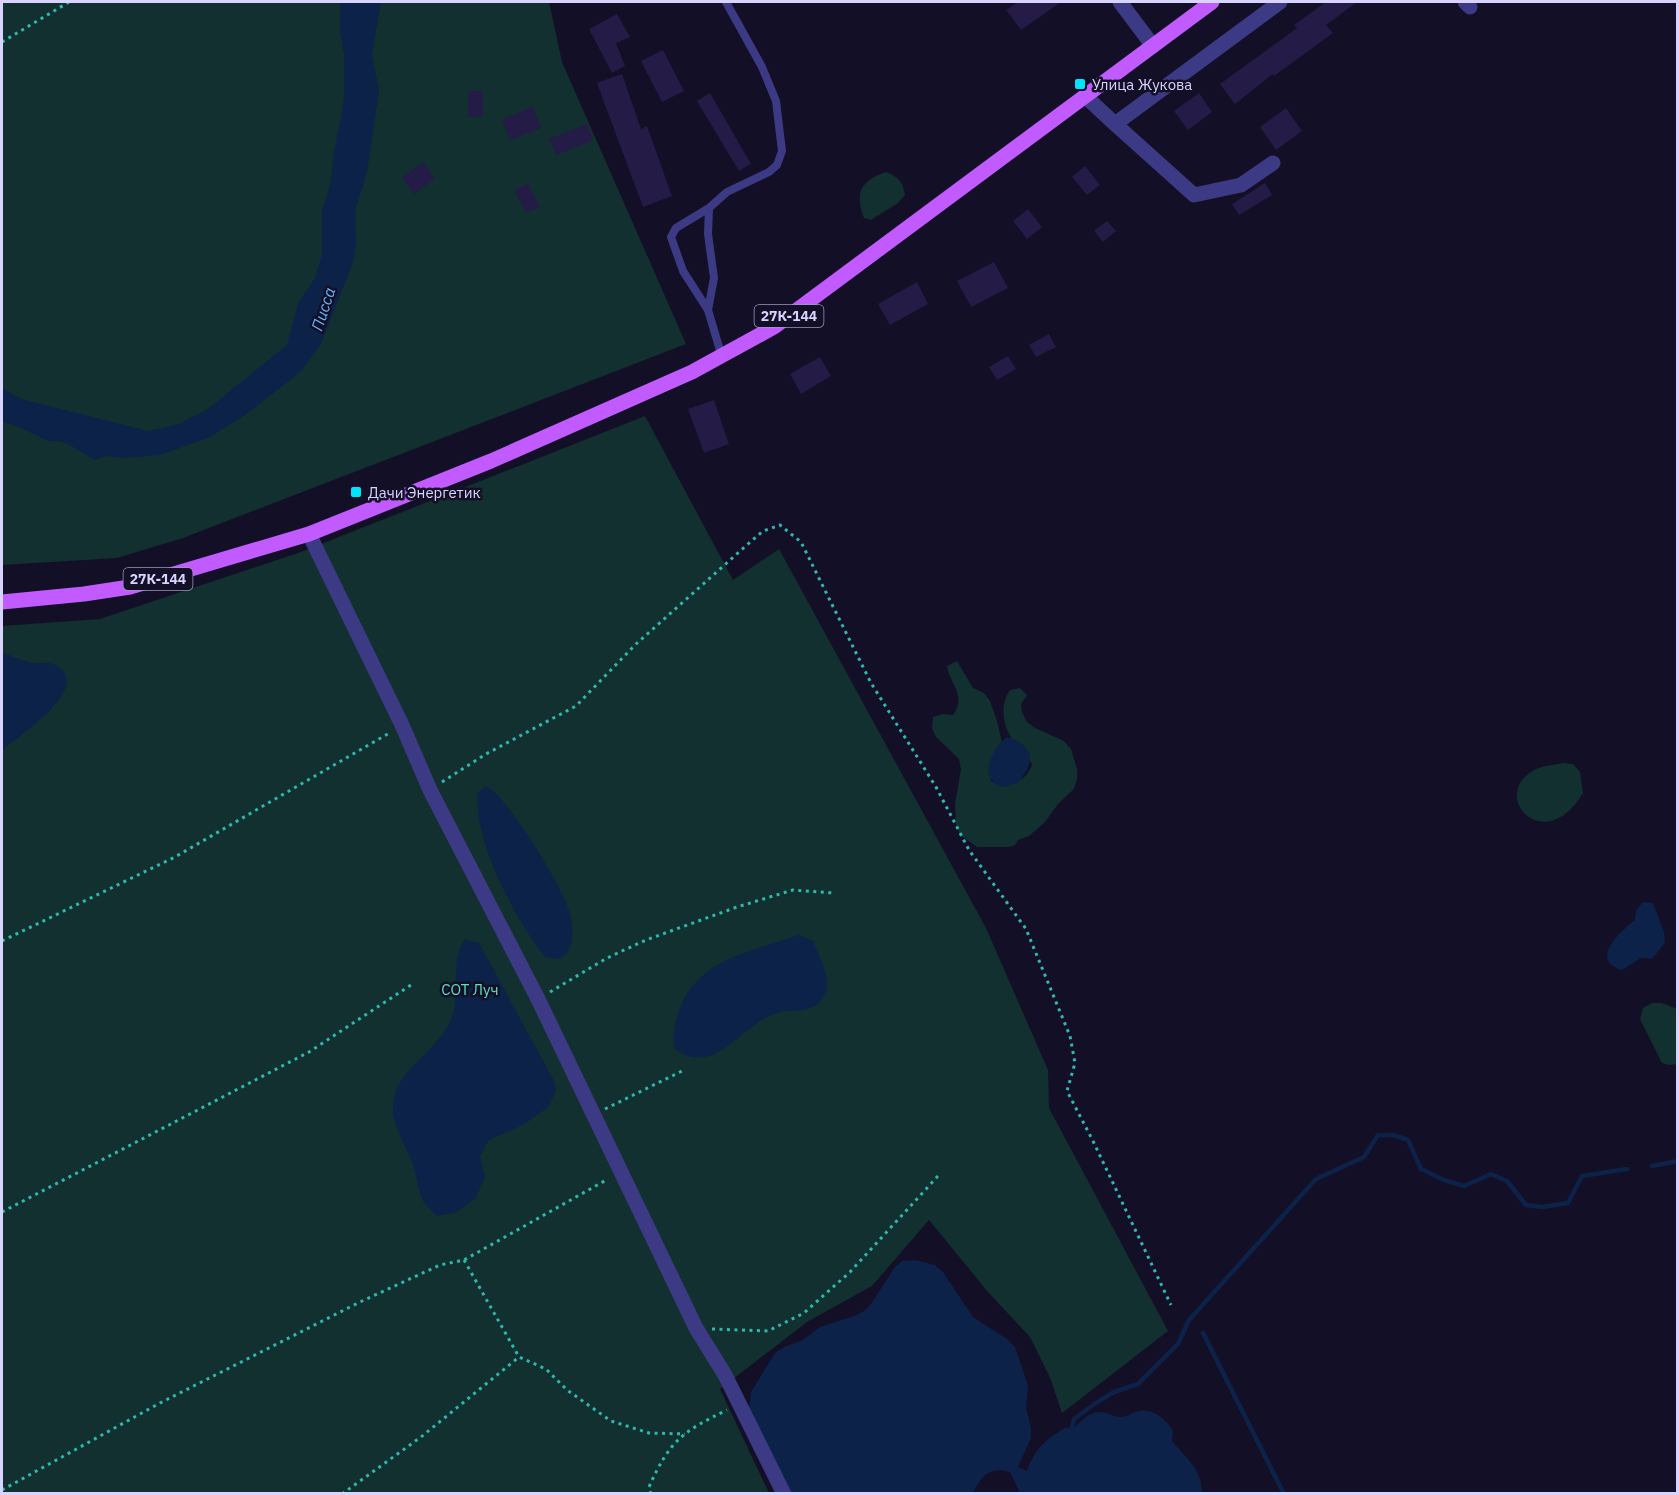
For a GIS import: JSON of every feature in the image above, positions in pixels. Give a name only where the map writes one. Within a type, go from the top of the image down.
[{"type":"main road","name":"27К-144","points":[[2,602],[130,587],[309,534],[491,461],[692,372],[774,327],[1212,2]]},
{"type":"street","points":[[1120,2],[1153,46]]},
{"type":"street","points":[[1115,124],[1280,2]]},
{"type":"street","points":[[1085,96],[1194,195],[1241,185],[1273,163]]},
{"type":"street","points":[[309,534],[402,725],[430,790],[538,999],[696,1328],[725,1375],[784,1494]]},
{"type":"lane","points":[[722,357],[708,310],[683,271],[671,237],[676,228],[709,208],[727,192],[769,172],[777,165],[782,151],[776,101],[762,67],[726,2]]},
{"type":"lane","points":[[708,310],[714,279],[708,234],[709,208]]},
{"type":"path","points":[[2,42],[69,2]]},
{"type":"path","points":[[430,790],[486,754],[576,706],[636,644],[748,544],[763,531],[780,525],[801,542],[871,683],[936,787],[969,850],[1026,929],[1070,1036],[1075,1063],[1067,1091],[1171,1305]]},
{"type":"path","points":[[2,941],[175,857],[402,725]]},
{"type":"path","points":[[538,999],[607,958],[646,940],[793,890],[832,893]]},
{"type":"path","points":[[2,1212],[309,1052],[411,985]]},
{"type":"path","points":[[593,1115],[684,1070]]},
{"type":"path","points":[[2,1490],[160,1403],[360,1302],[440,1265],[464,1260],[620,1172]]},
{"type":"path","points":[[696,1328],[768,1331],[804,1313],[850,1272],[939,1176]]},
{"type":"path","points":[[464,1260],[519,1357],[546,1369],[567,1390],[611,1421],[649,1433],[685,1434]]},
{"type":"path","points":[[342,1494],[422,1437],[519,1357]]},
{"type":"path","points":[[651,1494],[649,1486],[672,1444],[695,1426],[740,1404]]},
{"type":"green space","points":[[2,2],[549,2],[562,62],[686,344],[183,538],[117,558],[2,565]]},
{"type":"green space","points":[[886,172],[900,180],[905,195],[898,203],[871,220],[864,218],[860,201],[862,189],[865,183]]},
{"type":"green space","name":"СОТ Луч","points":[[645,416],[733,580],[779,549],[986,928],[1048,1070],[1049,1108],[1168,1331],[1062,1413],[1051,1380],[1030,1337],[988,1292],[929,1220],[872,1286],[807,1322],[720,1389],[769,1493],[2,1494],[2,626],[100,619],[301,552]]},
{"type":"green space","points":[[957,661],[973,688],[984,693],[990,701],[997,721],[1002,742],[989,770],[991,781],[1000,786],[1015,782],[1026,775],[1032,765],[1026,754],[1012,739],[1004,721],[1003,714],[1007,696],[1010,690],[1020,688],[1027,695],[1021,704],[1027,722],[1064,741],[1071,749],[1077,769],[1074,789],[1058,804],[1045,822],[1029,836],[1009,847],[977,847],[960,835],[956,825],[955,804],[961,769],[959,759],[936,737],[932,728],[933,717],[943,714],[953,715],[957,708],[958,696],[947,666]]},
{"type":"green space","points":[[1563,763],[1573,764],[1580,772],[1583,793],[1568,812],[1553,820],[1539,821],[1528,816],[1520,807],[1517,795],[1520,783],[1534,770]]},
{"type":"green space","points":[[1652,1003],[1662,1003],[1677,1009],[1677,1064],[1662,1063],[1640,1019],[1643,1008]]},
{"type":"water","name":"Писса","points":[[340,2],[381,2],[372,55],[379,90],[367,172],[355,211],[356,243],[353,262],[321,344],[302,370],[245,415],[210,437],[160,455],[126,458],[105,456],[95,460],[68,444],[48,441],[19,427],[2,422],[2,388],[21,399],[148,431],[179,424],[208,409],[287,345],[298,303],[315,278],[322,255],[322,211],[331,181],[344,97]]},
{"type":"water","points":[[2,653],[28,662],[48,663],[56,666],[66,678],[65,689],[48,713],[2,750]]},
{"type":"water","points":[[1007,737],[1025,746],[1030,760],[1027,770],[1018,783],[1003,787],[993,782],[989,764],[998,745]]},
{"type":"water","points":[[486,786],[496,793],[520,823],[563,896],[570,915],[572,933],[569,949],[560,959],[545,957],[534,942],[510,902],[489,856],[478,812],[478,793]]},
{"type":"water","points":[[1643,902],[1653,903],[1664,932],[1665,943],[1652,959],[1641,958],[1622,970],[1612,965],[1607,952],[1622,931],[1635,920],[1636,910]]},
{"type":"water","points":[[799,935],[813,941],[822,962],[827,984],[819,1003],[808,1009],[777,1013],[768,1017],[723,1049],[705,1057],[693,1057],[675,1049],[674,1033],[677,1017],[685,998],[696,982],[710,970],[743,953]]},
{"type":"water","points":[[465,939],[479,943],[554,1081],[556,1091],[547,1108],[523,1125],[489,1140],[480,1156],[485,1178],[475,1199],[455,1213],[437,1216],[422,1199],[411,1159],[395,1123],[394,1097],[399,1084],[408,1072],[447,1028],[455,1005],[456,965],[460,947]]},
{"type":"water","points":[[915,1260],[935,1265],[943,1272],[973,1317],[1007,1339],[1015,1347],[1028,1386],[1026,1407],[1031,1428],[1031,1438],[1018,1467],[1027,1471],[1038,1450],[1048,1440],[1067,1427],[1071,1431],[1091,1414],[1101,1412],[1120,1417],[1138,1411],[1149,1411],[1162,1418],[1173,1430],[1172,1441],[1196,1470],[1202,1493],[1020,1493],[1010,1472],[997,1470],[983,1477],[973,1493],[789,1493],[749,1411],[751,1392],[775,1353],[803,1340],[820,1327],[864,1311],[894,1268],[902,1261]]},
{"type":"building","points":[[1018,2],[1061,2],[1021,30],[1006,10]]},
{"type":"building","points":[[1326,2],[1357,2],[1326,25],[1333,33],[1274,76],[1273,74],[1235,104],[1220,84],[1297,28],[1294,25]]},
{"type":"building","points":[[617,14],[630,37],[616,43],[625,66],[612,73],[589,29]]},
{"type":"building","points":[[663,50],[684,91],[662,102],[641,61]]},
{"type":"building","points":[[622,74],[641,129],[647,126],[672,196],[643,207],[597,83]]},
{"type":"building","points":[[468,91],[483,91],[483,116],[468,117]]},
{"type":"building","points":[[710,93],[751,164],[739,171],[697,101]]},
{"type":"building","points":[[1199,93],[1212,112],[1188,130],[1174,111]]},
{"type":"building","points":[[533,107],[541,128],[510,140],[502,119]]},
{"type":"building","points":[[1286,108],[1302,131],[1276,150],[1260,127]]},
{"type":"building","points":[[587,124],[593,140],[556,155],[549,139]]},
{"type":"building","points":[[423,162],[435,178],[414,194],[402,178]]},
{"type":"building","points":[[1085,166],[1100,185],[1087,195],[1072,177]]},
{"type":"building","points":[[528,183],[540,207],[526,213],[514,190]]},
{"type":"building","points":[[1265,183],[1272,195],[1239,215],[1232,204]]},
{"type":"building","points":[[1028,209],[1042,227],[1027,239],[1013,221]]},
{"type":"building","points":[[1107,221],[1116,231],[1103,242],[1094,231]]},
{"type":"building","points":[[994,262],[1008,288],[971,307],[957,281]]},
{"type":"building","points":[[917,282],[928,304],[890,325],[878,304]]},
{"type":"building","points":[[1049,334],[1056,347],[1036,357],[1029,345]]},
{"type":"building","points":[[1008,356],[1016,369],[997,380],[989,367]]},
{"type":"building","points":[[820,357],[831,376],[801,394],[790,374]]},
{"type":"building","points":[[714,400],[729,444],[704,453],[688,409]]},
{"type":"waterway","points":[[1071,1431],[1074,1419],[1096,1403],[1114,1392],[1138,1384],[1178,1344],[1189,1320],[1316,1179],[1364,1157],[1378,1135],[1393,1135],[1408,1140],[1421,1169],[1444,1180],[1464,1186],[1491,1174],[1507,1181],[1526,1205],[1542,1207],[1568,1203],[1582,1176],[1627,1169]]},
{"type":"waterway","points":[[1652,1166],[1678,1161]]},
{"type":"waterway","points":[[1203,1333],[1284,1494]]},
{"type":"place","name":"Улица Жукова","points":[[1080,84]]},
{"type":"place","name":"Дачи Энергетик","points":[[356,492]]}]
